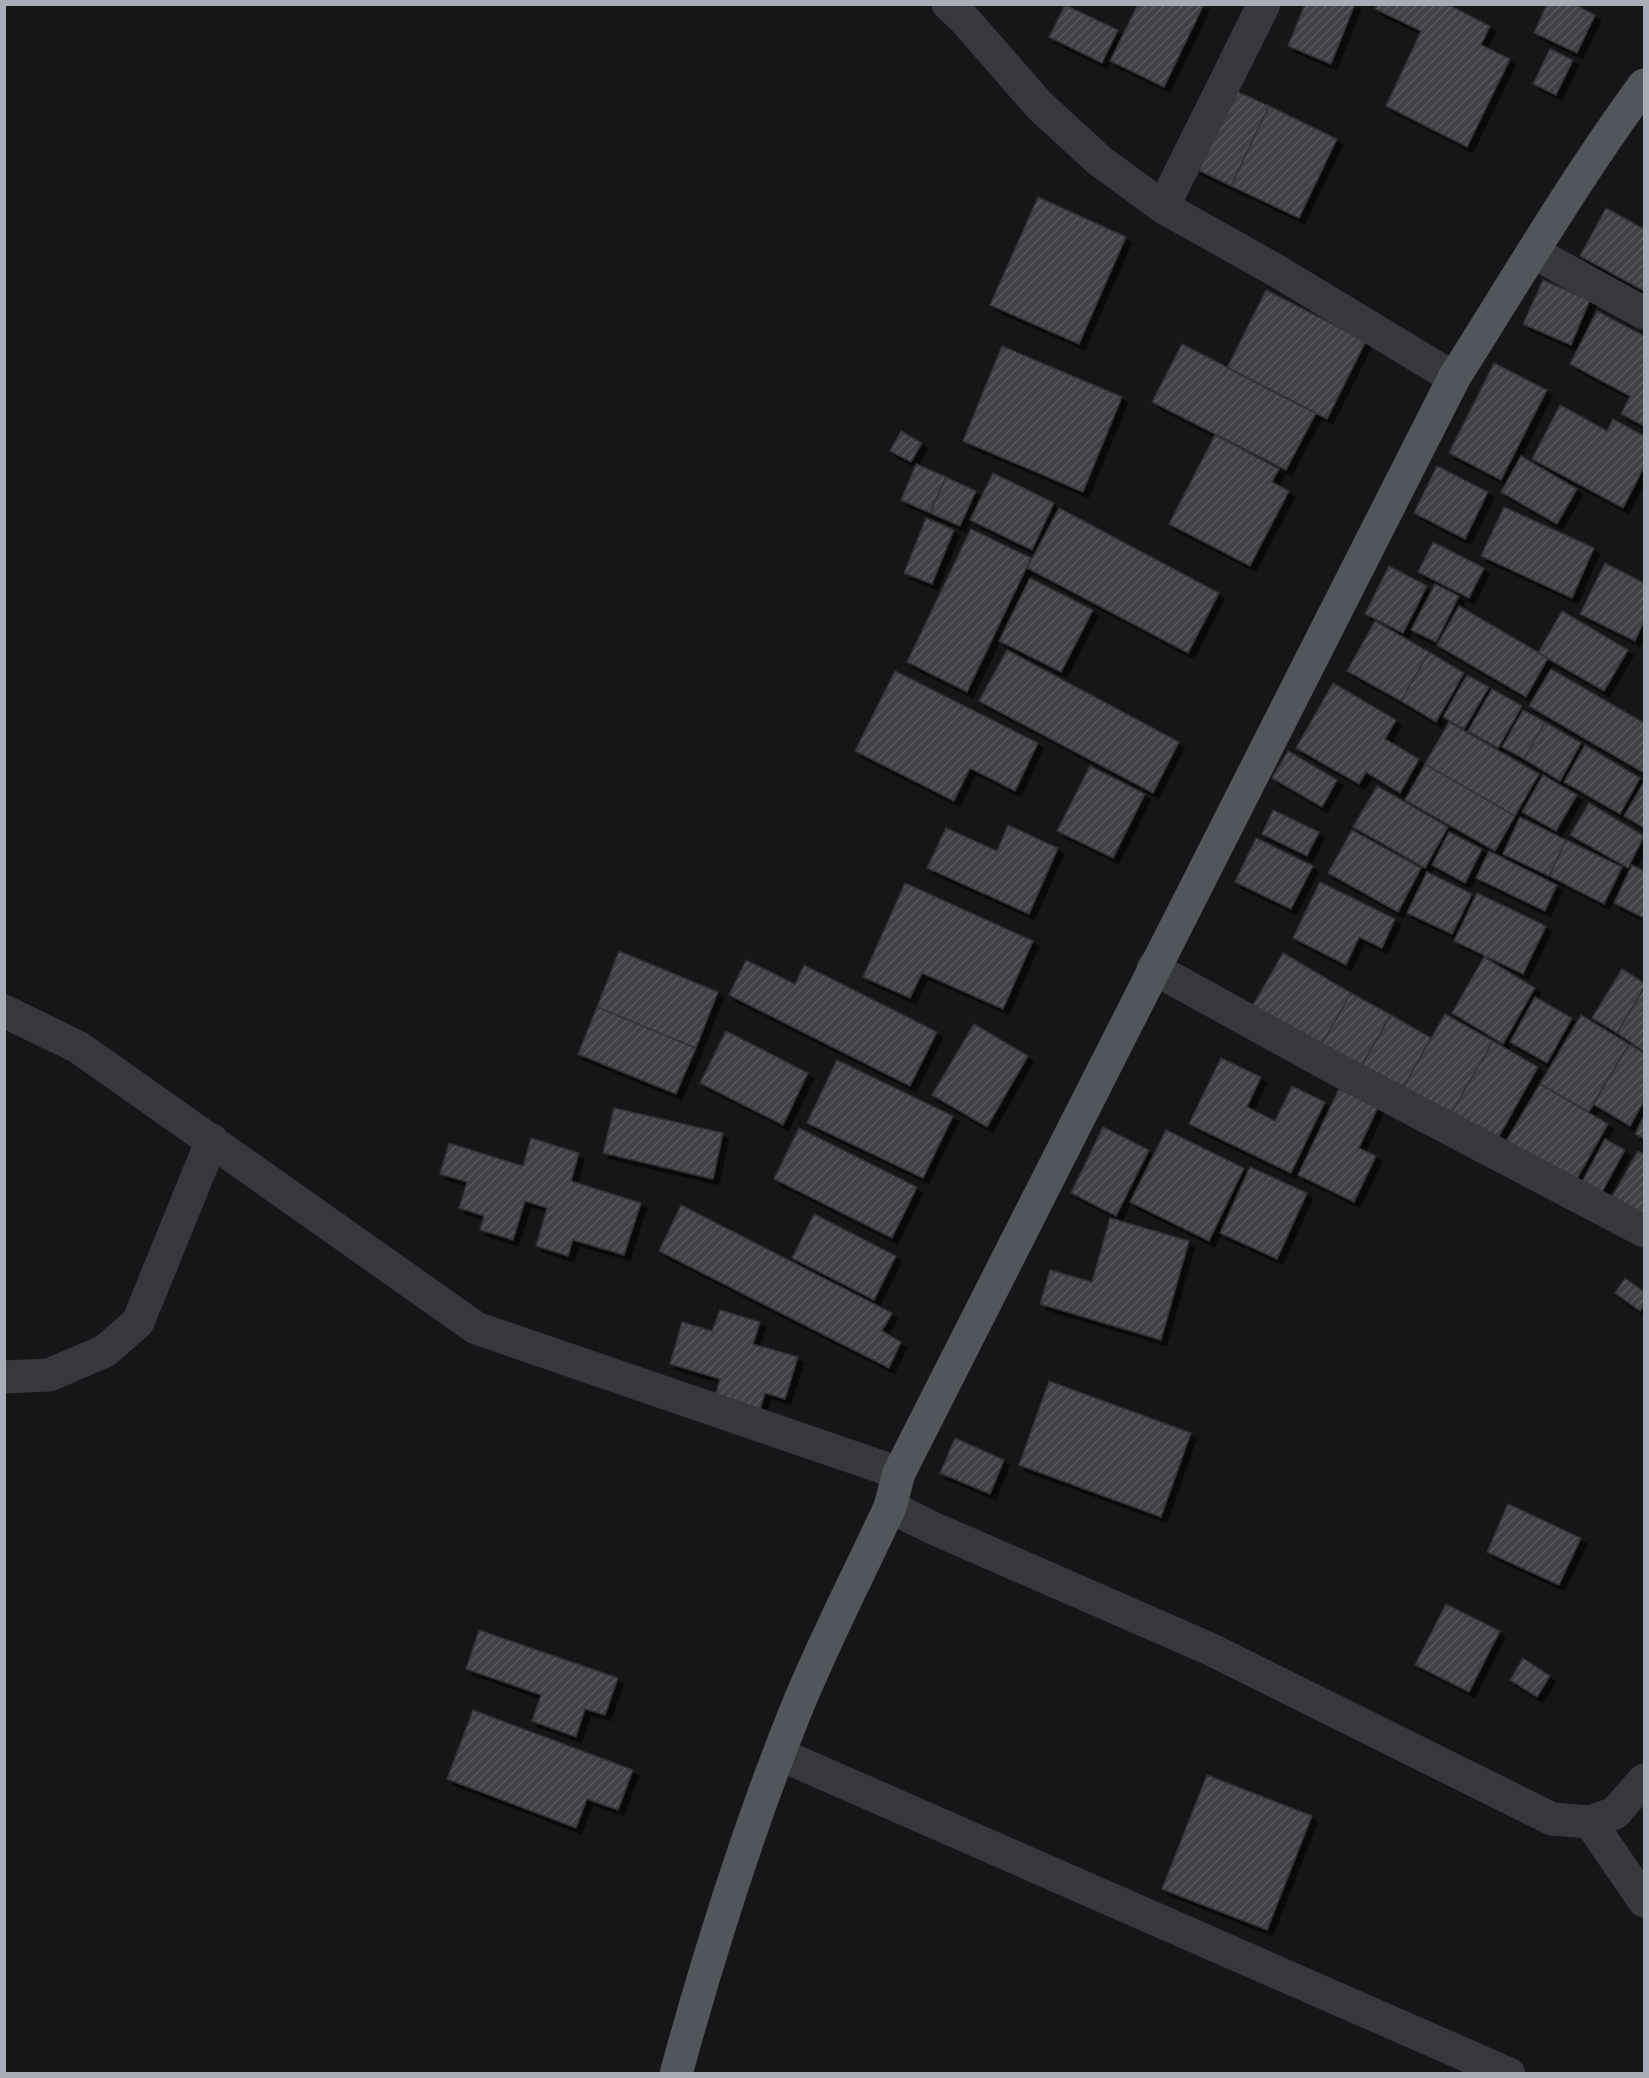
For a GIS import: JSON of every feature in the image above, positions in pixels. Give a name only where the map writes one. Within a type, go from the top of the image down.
[{"type":"main road","points":[[676,2073],[731,1884],[779,1754],[798,1706],[890,1506],[899,1473],[1153,968],[1455,378],[1533,252],[1615,125],[1644,85]]},
{"type":"street","points":[[948,4],[964,19],[1040,106],[1100,160],[1163,207],[1277,271],[1455,378]]},
{"type":"street","points":[[1163,207],[1264,4]]},
{"type":"street","points":[[1533,252],[1644,313]]},
{"type":"street","points":[[1153,968],[1340,1071],[1644,1232]]},
{"type":"street","points":[[4,1011],[78,1047],[476,1328],[899,1473]]},
{"type":"street","points":[[4,1377],[49,1375],[105,1351],[138,1322],[212,1140]]},
{"type":"street","points":[[890,1506],[935,1529],[1210,1649],[1552,1819],[1590,1822],[1615,1813],[1644,1780]]},
{"type":"street","points":[[779,1754],[1509,2073]]},
{"type":"street","points":[[1590,1822],[1644,1900]]},
{"type":"building","points":[[1138,4],[1204,4],[1164,87],[1110,61]]},
{"type":"building","points":[[1305,4],[1355,4],[1331,64],[1288,46]]},
{"type":"building","points":[[1377,4],[1447,4],[1490,26],[1481,45],[1510,59],[1467,147],[1386,106],[1421,31],[1375,9]]},
{"type":"building","points":[[1547,4],[1574,4],[1595,15],[1577,53],[1534,33]]},
{"type":"building","points":[[1065,5],[1118,30],[1102,63],[1049,37]]},
{"type":"building","points":[[1550,49],[1573,60],[1556,95],[1533,84]]},
{"type":"building","points":[[1234,90],[1269,106],[1231,186],[1196,169]]},
{"type":"building","points":[[1269,106],[1337,139],[1299,218],[1231,186]]},
{"type":"building","points":[[1038,197],[1126,237],[1079,344],[990,305]]},
{"type":"building","points":[[1606,208],[1644,229],[1644,291],[1580,256]]},
{"type":"building","points":[[1543,280],[1590,300],[1571,345],[1523,324]]},
{"type":"building","points":[[1266,290],[1366,341],[1327,419],[1227,368]]},
{"type":"building","points":[[1597,311],[1644,336],[1644,426],[1621,414],[1630,396],[1570,364]]},
{"type":"building","points":[[1182,344],[1316,413],[1286,470],[1152,402]]},
{"type":"building","points":[[1002,346],[1122,397],[1083,492],[963,441]]},
{"type":"building","points":[[1494,363],[1547,390],[1501,480],[1449,453]]},
{"type":"building","points":[[1560,405],[1607,431],[1613,419],[1644,436],[1644,467],[1623,508],[1532,459]]},
{"type":"building","points":[[901,431],[922,443],[911,462],[890,451]]},
{"type":"building","points":[[1215,435],[1279,469],[1272,482],[1289,491],[1250,566],[1169,524]]},
{"type":"building","points":[[1521,456],[1577,489],[1557,524],[1501,492]]},
{"type":"building","points":[[916,464],[946,477],[930,513],[901,500]]},
{"type":"building","points":[[1437,466],[1488,492],[1465,539],[1414,513]]},
{"type":"building","points":[[993,473],[1054,503],[1032,550],[970,520]]},
{"type":"building","points":[[946,477],[976,491],[960,526],[930,513]]},
{"type":"building","points":[[1504,507],[1594,548],[1572,598],[1481,556]]},
{"type":"building","points":[[1059,508],[1219,593],[1188,653],[1027,568]]},
{"type":"building","points":[[926,518],[954,530],[932,584],[904,573]]},
{"type":"building","points":[[971,529],[1031,558],[967,692],[907,662]]},
{"type":"building","points":[[1433,542],[1484,568],[1469,598],[1418,572]]},
{"type":"building","points":[[1605,563],[1644,583],[1644,621],[1635,641],[1580,614]]},
{"type":"building","points":[[1389,566],[1427,586],[1403,633],[1365,614]]},
{"type":"building","points":[[1030,578],[1093,610],[1061,672],[999,641]]},
{"type":"building","points":[[1435,584],[1459,596],[1436,642],[1411,630]]},
{"type":"building","points":[[1459,606],[1548,658],[1526,697],[1437,645]]},
{"type":"building","points":[[1562,611],[1628,650],[1604,691],[1538,653]]},
{"type":"building","points":[[1375,621],[1429,652],[1401,701],[1347,671]]},
{"type":"building","points":[[1007,650],[1179,742],[1153,793],[979,701]]},
{"type":"building","points":[[1429,652],[1464,673],[1436,722],[1401,701]]},
{"type":"building","points":[[1551,669],[1644,723],[1644,773],[1529,706]]},
{"type":"building","points":[[895,671],[1038,743],[1015,791],[970,768],[954,801],[855,751]]},
{"type":"building","points":[[1467,675],[1489,687],[1464,729],[1443,717]]},
{"type":"building","points":[[1333,683],[1396,720],[1385,739],[1419,759],[1400,793],[1366,772],[1359,784],[1296,748]]},
{"type":"building","points":[[1492,689],[1522,706],[1498,748],[1468,731]]},
{"type":"building","points":[[1523,710],[1545,722],[1524,759],[1502,747]]},
{"type":"building","points":[[1449,722],[1539,774],[1515,816],[1425,764]]},
{"type":"building","points":[[1545,722],[1581,743],[1560,781],[1524,759]]},
{"type":"building","points":[[1585,745],[1640,778],[1620,814],[1564,782]]},
{"type":"building","points":[[1288,751],[1337,780],[1322,807],[1272,778]]},
{"type":"building","points":[[1425,764],[1515,816],[1495,851],[1405,800]]},
{"type":"building","points":[[1090,766],[1145,794],[1113,858],[1057,831]]},
{"type":"building","points":[[1543,775],[1577,795],[1556,831],[1522,812]]},
{"type":"building","points":[[1644,782],[1644,828],[1624,816]]},
{"type":"building","points":[[1377,786],[1448,827],[1425,868],[1353,827]]},
{"type":"building","points":[[1589,803],[1644,836],[1628,868],[1570,835]]},
{"type":"building","points":[[1273,810],[1319,832],[1307,856],[1262,834]]},
{"type":"building","points":[[1520,817],[1566,840],[1549,876],[1503,854]]},
{"type":"building","points":[[1008,825],[1058,848],[1029,914],[927,868],[946,828],[997,851]]},
{"type":"building","points":[[1352,830],[1421,868],[1398,912],[1328,873]]},
{"type":"building","points":[[1449,832],[1482,849],[1465,883],[1432,865]]},
{"type":"building","points":[[1256,838],[1313,866],[1291,909],[1235,882]]},
{"type":"building","points":[[1566,840],[1622,867],[1604,904],[1549,876]]},
{"type":"building","points":[[1489,851],[1557,885],[1545,911],[1476,878]]},
{"type":"building","points":[[1632,865],[1644,871],[1644,918],[1614,903]]},
{"type":"building","points":[[1427,872],[1472,894],[1452,934],[1407,913]]},
{"type":"building","points":[[1320,882],[1395,919],[1382,948],[1359,937],[1346,965],[1293,938]]},
{"type":"building","points":[[905,883],[1033,941],[1003,1009],[922,973],[910,998],[863,977]]},
{"type":"building","points":[[1477,893],[1546,926],[1523,974],[1454,941]]},
{"type":"building","points":[[619,951],[718,992],[696,1048],[597,1007]]},
{"type":"building","points":[[1283,953],[1351,993],[1320,1047],[1252,1007]]},
{"type":"building","points":[[1484,957],[1535,988],[1503,1044],[1452,1013]]},
{"type":"building","points":[[746,960],[795,984],[804,965],[937,1032],[910,1086],[729,995]]},
{"type":"building","points":[[1622,969],[1644,983],[1644,988],[1617,1033],[1592,1018]]},
{"type":"building","points":[[1644,988],[1644,1051],[1617,1033]]},
{"type":"building","points":[[1351,993],[1391,1015],[1359,1070],[1320,1047]]},
{"type":"building","points":[[1535,997],[1572,1018],[1547,1063],[1510,1042]]},
{"type":"building","points":[[597,1007],[696,1048],[676,1094],[578,1054]]},
{"type":"building","points":[[1445,1014],[1493,1041],[1447,1121],[1400,1093]]},
{"type":"building","points":[[1391,1015],[1431,1038],[1400,1093],[1359,1070]]},
{"type":"building","points":[[1581,1015],[1629,1044],[1589,1112],[1540,1084]]},
{"type":"building","points":[[974,1024],[1028,1056],[987,1127],[932,1095]]},
{"type":"building","points":[[726,1031],[808,1073],[783,1125],[700,1083]]},
{"type":"building","points":[[1493,1041],[1538,1067],[1493,1147],[1447,1121]]},
{"type":"building","points":[[1629,1044],[1644,1053],[1644,1101],[1630,1126],[1593,1104]]},
{"type":"building","points":[[1221,1058],[1261,1077],[1247,1107],[1275,1121],[1292,1086],[1325,1102],[1291,1173],[1189,1124]]},
{"type":"building","points":[[837,1060],[953,1116],[923,1178],[807,1123]]},
{"type":"building","points":[[1540,1084],[1608,1124],[1575,1182],[1506,1141]]},
{"type":"building","points":[[1339,1089],[1378,1107],[1359,1148],[1376,1156],[1354,1202],[1298,1175]]},
{"type":"building","points":[[614,1108],[723,1133],[713,1179],[603,1153]]},
{"type":"building","points":[[1644,1116],[1644,1139],[1635,1134]]},
{"type":"building","points":[[1103,1127],[1149,1150],[1116,1216],[1071,1193]]},
{"type":"building","points":[[799,1128],[917,1187],[892,1238],[774,1179]]},
{"type":"building","points":[[1166,1130],[1244,1168],[1209,1241],[1130,1202]]},
{"type":"building","points":[[531,1138],[579,1153],[571,1181],[641,1203],[624,1255],[573,1240],[568,1256],[536,1246],[547,1208],[525,1201],[513,1240],[480,1230],[484,1216],[459,1208],[467,1182],[440,1174],[449,1143],[523,1166]]},
{"type":"building","points":[[1605,1139],[1625,1150],[1602,1192],[1582,1182]]},
{"type":"building","points":[[1638,1151],[1644,1154],[1644,1215],[1612,1197]]},
{"type":"building","points":[[1250,1167],[1307,1193],[1277,1259],[1220,1233]]},
{"type":"building","points":[[681,1205],[892,1313],[882,1331],[901,1342],[889,1368],[659,1251]]},
{"type":"building","points":[[814,1214],[896,1256],[874,1300],[792,1258]]},
{"type":"building","points":[[1110,1218],[1189,1241],[1161,1340],[1040,1304],[1050,1270],[1092,1282]]},
{"type":"building","points":[[1625,1278],[1644,1292],[1644,1304],[1640,1311],[1615,1293]]},
{"type":"building","points":[[720,1310],[760,1322],[753,1344],[798,1357],[785,1399],[765,1393],[760,1410],[715,1396],[720,1379],[670,1364],[682,1322],[712,1331]]},
{"type":"building","points":[[1049,1381],[1191,1433],[1161,1517],[1019,1465]]},
{"type":"building","points":[[955,1438],[1004,1460],[990,1494],[940,1473]]},
{"type":"building","points":[[1508,1504],[1581,1538],[1559,1585],[1487,1552]]},
{"type":"building","points":[[1446,1604],[1500,1631],[1469,1692],[1415,1665]]},
{"type":"building","points":[[479,1630],[618,1678],[605,1715],[585,1709],[576,1737],[532,1721],[541,1695],[466,1669]]},
{"type":"building","points":[[1523,1658],[1550,1676],[1537,1697],[1510,1680]]},
{"type":"building","points":[[473,1710],[633,1770],[618,1810],[587,1799],[576,1828],[447,1779]]},
{"type":"building","points":[[1207,1775],[1312,1816],[1267,1930],[1162,1889]]}]
